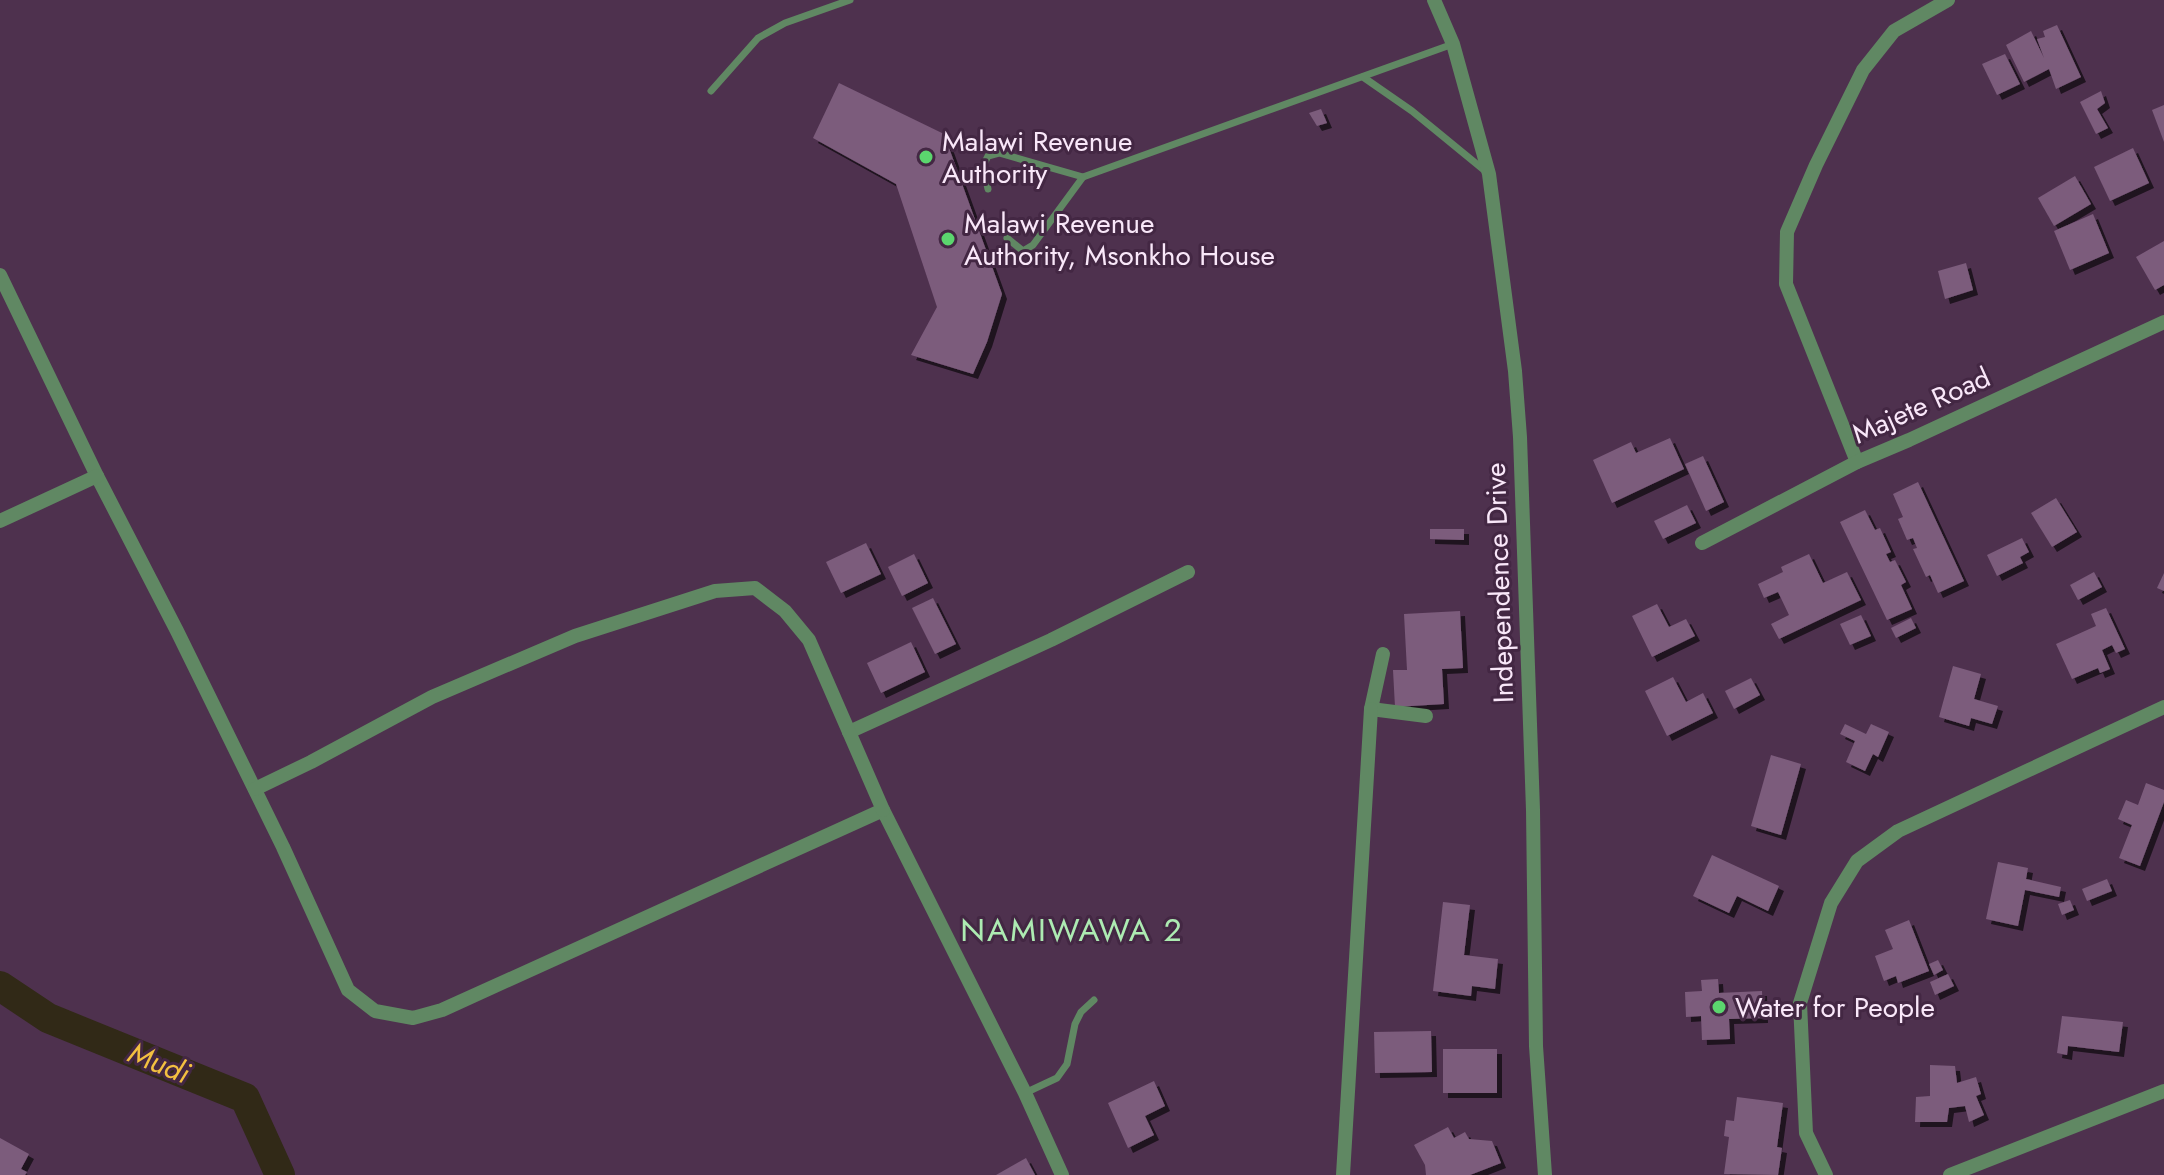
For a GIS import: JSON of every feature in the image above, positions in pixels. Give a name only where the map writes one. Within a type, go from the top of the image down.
[{"type":"street","name":"Independence Drive","points":[[1434,0],[1453,44],[1489,174],[1515,371],[1533,810],[1536,1046],[1545,1175]]},
{"type":"street","points":[[1857,462],[1786,284],[1787,232],[1863,70],[1894,31],[1948,0]]},
{"type":"street","points":[[0,275],[97,476],[255,789],[348,990],[375,1011],[413,1018],[442,1010],[883,810]]},
{"type":"street","name":"Majete Road","points":[[1702,543],[1857,462],[2164,322]]},
{"type":"street","points":[[0,521],[97,476]]},
{"type":"street","points":[[849,732],[1051,640],[1188,572]]},
{"type":"street","points":[[255,789],[446,691],[575,636],[715,591],[755,588],[785,611],[809,640],[883,810],[1025,1093],[1062,1175]]},
{"type":"street","points":[[1343,1175],[1371,709],[1383,654]]},
{"type":"street","points":[[1826,1175],[1806,1133],[1800,1003],[1831,903],[1857,861],[1898,831],[2164,707]]},
{"type":"street","points":[[1371,709],[1426,716]]},
{"type":"street","points":[[1950,1175],[2164,1091]]},
{"type":"lane","points":[[711,91],[758,38],[785,23],[850,0]]},
{"type":"lane","points":[[1007,238],[1023,251],[1033,245],[1083,177],[1453,44]]},
{"type":"lane","points":[[1363,77],[1412,111],[1489,174]]},
{"type":"lane","points":[[988,189],[983,166],[988,156],[999,153],[1083,177]]},
{"type":"lane","points":[[1025,1093],[1057,1078],[1067,1064],[1075,1024],[1081,1012],[1094,1000]]},
{"type":"building","points":[[2057,25],[2081,77],[2056,89],[2049,69],[2024,82],[2006,45],[2031,31],[2044,58],[2037,39],[2045,37],[2043,31]]},
{"type":"building","points":[[2005,54],[2020,84],[1997,95],[1982,64]]},
{"type":"building","name":"Malawi Revenue Authority, Msonkho House","points":[[839,83],[944,134],[1002,294],[973,374],[911,355],[937,307],[896,184],[813,138]]},
{"type":"building","points":[[2101,91],[2105,103],[2097,109],[2108,128],[2096,134],[2080,102]]},
{"type":"building","points":[[2164,105],[2164,142],[2152,110]]},
{"type":"building","points":[[1321,109],[1327,123],[1317,126],[1309,113]]},
{"type":"building","points":[[2133,148],[2149,183],[2110,201],[2094,167]]},
{"type":"building","points":[[2075,176],[2091,204],[2054,226],[2038,198]]},
{"type":"building","points":[[2093,214],[2109,253],[2070,270],[2054,231]]},
{"type":"building","points":[[2164,241],[2164,285],[2155,290],[2136,257]]},
{"type":"building","points":[[1966,263],[1973,290],[1945,299],[1938,271]]},
{"type":"building","points":[[1670,438],[1684,469],[1612,503],[1593,460],[1631,442],[1636,453]]},
{"type":"building","points":[[1703,456],[1724,502],[1706,511],[1685,464]]},
{"type":"building","points":[[1918,482],[1964,581],[1938,593],[1930,575],[1926,577],[1913,549],[1917,548],[1913,538],[1907,540],[1898,519],[1903,517],[1893,494]]},
{"type":"building","points":[[2056,498],[2077,532],[2052,547],[2031,513]]},
{"type":"building","points":[[1687,505],[1696,523],[1663,539],[1654,521]]},
{"type":"building","points":[[1865,510],[1875,530],[1880,528],[1891,552],[1886,554],[1890,562],[1895,560],[1906,582],[1901,585],[1912,609],[1887,620],[1840,522]]},
{"type":"building","points":[[1430,529],[1464,529],[1464,540],[1430,539]]},
{"type":"building","points":[[2022,538],[2029,552],[2020,557],[2023,563],[1997,576],[1987,555]]},
{"type":"building","points":[[866,543],[881,574],[841,593],[826,562]]},
{"type":"building","points":[[914,554],[928,583],[902,596],[888,567]]},
{"type":"building","points":[[1809,554],[1823,583],[1847,572],[1861,600],[1779,639],[1771,624],[1789,615],[1778,592],[1764,598],[1758,584],[1783,572],[1781,567]]},
{"type":"building","points":[[2094,572],[2102,587],[2078,600],[2070,585]]},
{"type":"building","points":[[2164,573],[2164,591],[2157,588]]},
{"type":"building","points":[[933,598],[956,644],[935,654],[912,608]]},
{"type":"building","points":[[1657,604],[1669,627],[1686,619],[1695,636],[1652,657],[1632,616]]},
{"type":"building","points":[[2106,608],[2125,649],[2116,653],[2112,645],[2102,650],[2110,669],[2100,673],[2098,668],[2072,679],[2056,644],[2096,626],[2091,614]]},
{"type":"building","points":[[1460,611],[1463,668],[1442,669],[1444,704],[1395,707],[1393,670],[1407,670],[1404,614]]},
{"type":"building","points":[[1861,615],[1871,636],[1850,645],[1840,624]]},
{"type":"building","points":[[1911,618],[1916,628],[1896,638],[1891,628]]},
{"type":"building","points":[[911,642],[925,672],[881,693],[867,663]]},
{"type":"building","points":[[1953,666],[1981,674],[1974,699],[1998,706],[1992,724],[1971,718],[1969,726],[1939,717]]},
{"type":"building","points":[[1673,677],[1686,702],[1703,693],[1713,713],[1667,736],[1645,691]]},
{"type":"building","points":[[1751,678],[1760,695],[1734,709],[1725,691]]},
{"type":"building","points":[[1845,724],[1866,734],[1871,724],[1889,732],[1878,757],[1873,754],[1865,771],[1846,762],[1855,741],[1840,734]]},
{"type":"building","points":[[1771,755],[1801,764],[1781,835],[1751,826]]},
{"type":"building","points":[[2146,783],[2164,790],[2164,802],[2140,866],[2119,858],[2132,825],[2118,819],[2126,800],[2138,805]]},
{"type":"building","points":[[1712,855],[1779,886],[1768,911],[1737,896],[1729,913],[1693,896]]},
{"type":"building","points":[[1998,862],[2028,868],[2026,879],[2061,887],[2059,897],[2025,890],[2018,926],[1986,919]]},
{"type":"building","points":[[2107,879],[2112,891],[2087,901],[2082,889]]},
{"type":"building","points":[[2070,900],[2074,910],[2062,915],[2058,904]]},
{"type":"building","points":[[1443,902],[1470,905],[1464,955],[1498,959],[1495,989],[1472,986],[1471,996],[1433,991]]},
{"type":"building","points":[[1909,920],[1929,971],[1898,983],[1896,976],[1884,981],[1875,956],[1893,949],[1885,930]]},
{"type":"building","points":[[1938,960],[1943,970],[1934,975],[1929,964]]},
{"type":"building","points":[[1948,974],[1954,986],[1935,995],[1930,982]]},
{"type":"building","points":[[1718,979],[1719,993],[1762,991],[1763,1018],[1729,1019],[1730,1039],[1702,1040],[1701,1016],[1686,1017],[1685,992],[1702,991],[1701,980]]},
{"type":"building","points":[[2062,1016],[2123,1022],[2119,1052],[2068,1046],[2067,1055],[2057,1053]]},
{"type":"building","points":[[1431,1031],[1432,1072],[1375,1073],[1374,1032]]},
{"type":"building","points":[[1443,1049],[1497,1049],[1497,1093],[1443,1093]]},
{"type":"building","points":[[1930,1065],[1955,1066],[1957,1083],[1976,1077],[1981,1094],[1976,1096],[1984,1115],[1969,1122],[1965,1106],[1949,1108],[1947,1122],[1915,1122],[1916,1097],[1930,1096]]},
{"type":"building","points":[[1154,1081],[1165,1106],[1145,1116],[1154,1135],[1128,1148],[1108,1103]]},
{"type":"building","points":[[1737,1097],[1783,1103],[1777,1147],[1782,1148],[1778,1175],[1724,1174],[1729,1137],[1724,1136],[1726,1120],[1734,1121]]},
{"type":"building","points":[[1448,1127],[1454,1138],[1465,1132],[1469,1139],[1492,1141],[1501,1163],[1470,1175],[1426,1175],[1425,1165],[1414,1145]]},
{"type":"building","points":[[0,1138],[29,1154],[21,1169],[27,1172],[25,1175],[0,1175]]},
{"type":"building","points":[[1026,1158],[1035,1175],[996,1175]]},
{"type":"waterway","name":"Mudi","points":[[0,986],[48,1018],[245,1098],[280,1175]]},
{"type":"place","name":"Malawi Revenue Authority","points":[[926,157]]},
{"type":"place","name":"Malawi Revenue Authority, Msonkho House","points":[[948,239]]},
{"type":"place","name":"Water for People","points":[[1719,1007]]},
{"type":"district","name":"NAMIWAWA 2","points":[[1072,930]]}]
